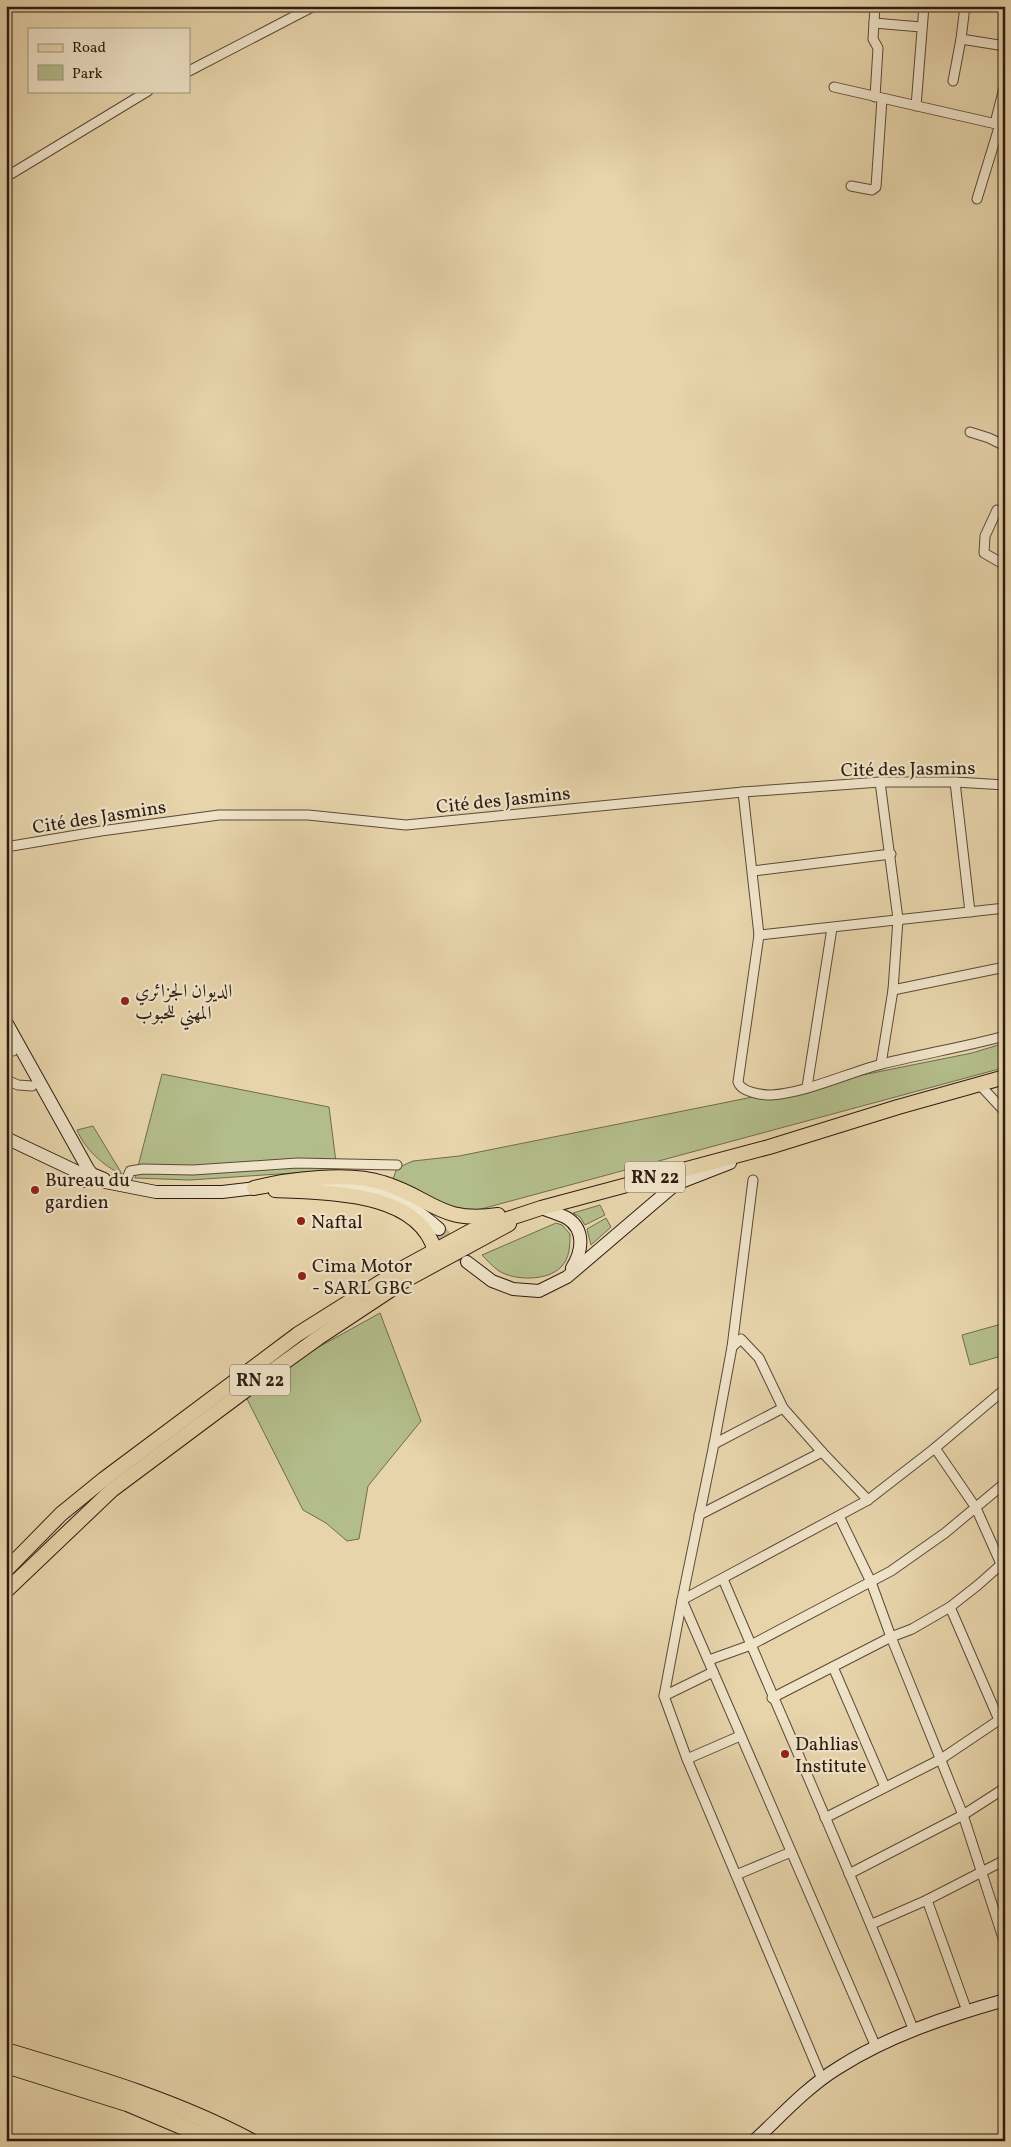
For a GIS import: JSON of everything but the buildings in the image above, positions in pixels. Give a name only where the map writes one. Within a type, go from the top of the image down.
[{"type":"highway","points":[[6,2050],[133,2090],[207,2120],[250,2141]]},
{"type":"highway","points":[[6,2065],[127,2103],[218,2141]]},
{"type":"main road","points":[[6,1022],[86,1173]]},
{"type":"main road","points":[[6,1038],[10,1050],[86,1173]]},
{"type":"main road","name":"RN 22","points":[[6,1570],[61,1514],[181,1420],[298,1334],[403,1268],[472,1231],[541,1208],[769,1147],[1005,1077]]},
{"type":"main road","points":[[6,1138],[86,1173],[124,1186],[156,1192],[222,1192],[254,1188],[330,1185],[363,1188],[398,1199],[412,1207],[439,1229]]},
{"type":"main road","points":[[466,1262],[492,1281],[513,1289],[539,1291],[567,1277],[676,1184],[769,1147]]},
{"type":"main road","points":[[254,1188],[276,1183],[354,1178],[384,1183],[444,1212],[463,1217],[482,1217],[541,1208],[567,1218],[580,1234],[580,1251],[567,1277]]},
{"type":"main road","points":[[254,1188],[352,1195],[375,1200],[395,1208],[416,1220],[427,1232],[435,1250]]},
{"type":"main road","name":"RN 22","points":[[6,1591],[112,1490],[303,1349],[404,1282],[541,1208]]},
{"type":"main road","points":[[754,2141],[822,2079],[838,2067],[876,2047],[914,2031],[967,2011],[1005,2000]]},
{"type":"street","points":[[190,70],[314,6]]},
{"type":"street","points":[[851,186],[872,190],[876,187],[879,98],[878,48],[872,40],[875,6]]},
{"type":"street","points":[[916,106],[924,6]]},
{"type":"street","points":[[953,81],[965,6]]},
{"type":"street","points":[[874,23],[921,27]]},
{"type":"street","points":[[961,39],[1005,46]]},
{"type":"street","points":[[977,199],[1000,124],[1005,84]]},
{"type":"street","points":[[834,87],[1000,124]]},
{"type":"street","points":[[6,177],[146,92]]},
{"type":"street","points":[[970,432],[1005,446]]},
{"type":"street","points":[[1005,514],[997,510],[985,536],[984,553],[1005,565]]},
{"type":"street","points":[[880,782],[891,854],[898,919],[893,990],[881,1064]]},
{"type":"street","name":"Cité des Jasmins","points":[[6,847],[101,831],[219,815],[308,815],[406,825],[743,792],[880,782],[955,782],[1005,785]]},
{"type":"street","points":[[955,782],[970,912]]},
{"type":"street","points":[[743,792],[759,935],[738,1082],[743,1090],[770,1095],[807,1087],[881,1064],[1005,1036]]},
{"type":"street","points":[[753,871],[891,854]]},
{"type":"street","points":[[759,935],[1005,908]]},
{"type":"street","points":[[807,1087],[832,928]]},
{"type":"street","points":[[893,990],[1005,967]]},
{"type":"street","points":[[6,1080],[18,1085],[32,1086]]},
{"type":"street","points":[[979,1084],[1005,1112]]},
{"type":"street","points":[[124,1186],[130,1171],[144,1169],[193,1170],[297,1163],[397,1165]]},
{"type":"street","points":[[753,1180],[732,1347],[664,1696],[687,1759],[822,2079]]},
{"type":"street","points":[[732,1347],[741,1339],[759,1358],[783,1408],[868,1500]]},
{"type":"street","points":[[682,1600],[868,1500],[1003,1394]]},
{"type":"street","points":[[714,1444],[783,1408]]},
{"type":"street","points":[[935,1448],[976,1508],[1003,1563],[1005,1574]]},
{"type":"street","points":[[699,1515],[822,1452]]},
{"type":"street","points":[[709,1660],[751,1644],[891,1571],[945,1533],[1005,1483]]},
{"type":"street","points":[[839,1516],[872,1582],[891,1637],[963,1815],[1005,1944]]},
{"type":"street","points":[[772,1698],[891,1637],[912,1629],[950,1607],[1003,1563]]},
{"type":"street","points":[[723,1579],[772,1698],[872,1924],[914,2031]]},
{"type":"street","points":[[682,1600],[876,2047]]},
{"type":"street","points":[[824,1818],[941,1759],[1002,1718],[950,1607]]},
{"type":"street","points":[[833,1667],[885,1787]]},
{"type":"street","points":[[664,1696],[713,1672]]},
{"type":"street","points":[[687,1759],[740,1736]]},
{"type":"street","points":[[849,1874],[963,1815],[1005,1788]]},
{"type":"street","points":[[736,1875],[791,1852]]},
{"type":"street","points":[[872,1924],[927,1900],[1005,1860]]},
{"type":"street","points":[[927,1900],[967,2011]]},
{"type":"street","points":[[6,2136],[8,2141]]},
{"type":"green space","points":[[1005,1043],[1005,1062],[999,1069],[470,1212],[448,1207],[393,1179],[397,1168],[413,1161],[459,1156],[972,1053]]},
{"type":"green space","points":[[162,1074],[329,1107],[337,1170],[190,1180],[135,1178]]},
{"type":"green space","points":[[93,1126],[122,1174],[108,1167],[95,1156],[80,1137],[77,1130]]},
{"type":"green space","points":[[600,1205],[605,1215],[585,1225],[580,1217],[573,1213]]},
{"type":"green space","points":[[606,1218],[611,1227],[591,1245],[587,1229]]},
{"type":"green space","points":[[556,1223],[562,1225],[570,1234],[570,1243],[566,1260],[555,1272],[540,1277],[514,1277],[497,1269],[482,1255]]},
{"type":"green space","points":[[380,1313],[421,1421],[368,1486],[359,1539],[347,1541],[326,1523],[303,1510],[246,1397],[317,1348]]},
{"type":"green space","points":[[1005,1323],[1005,1355],[970,1365],[962,1335]]},
{"type":"tunnel","points":[[439,1229],[467,1262]]},
{"type":"place","name":"الديوان الجزائري المهني للحبوب","points":[[125,1001]]},
{"type":"place","name":"Bureau du gardien","points":[[35,1190]]},
{"type":"place","name":"Naftal","points":[[301,1221]]},
{"type":"place","name":"Cima Motor - SARL GBC","points":[[302,1276]]},
{"type":"place","name":"Dahlias Institute","points":[[785,1754]]}]
